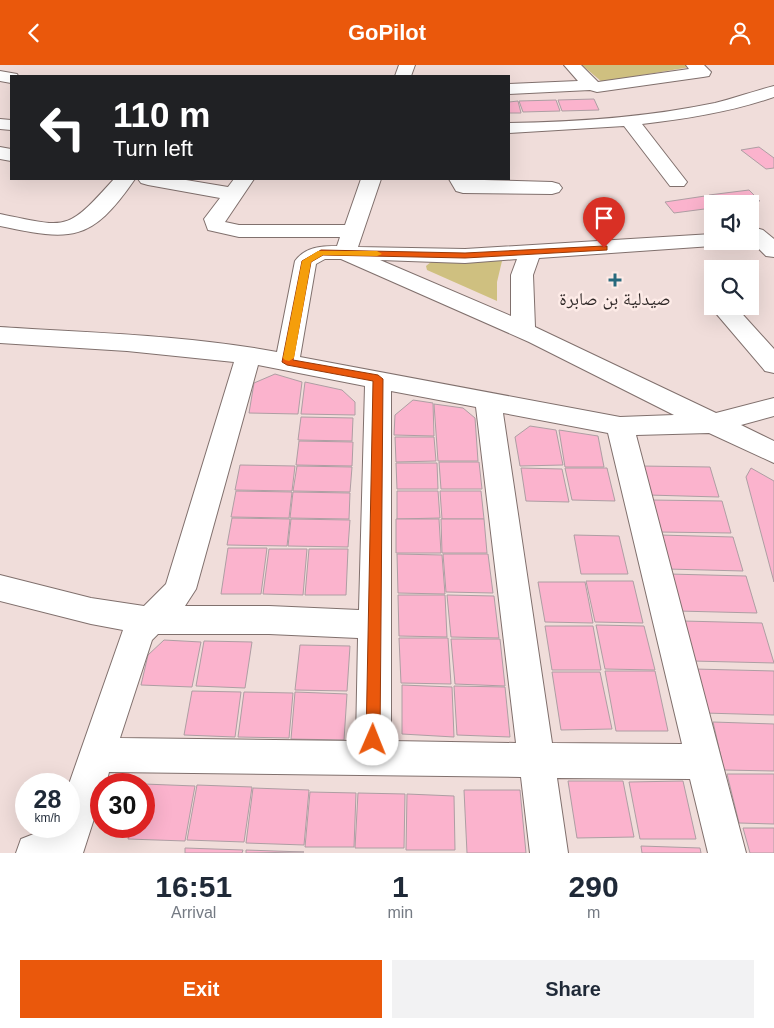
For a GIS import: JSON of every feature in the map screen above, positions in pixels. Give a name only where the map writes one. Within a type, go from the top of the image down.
[{"type":"street","points":[[572,65],[591,85]]},
{"type":"street","points":[[510,89],[591,85],[597,87],[703,72],[694,65]]},
{"type":"street","points":[[510,128],[540,128],[629,120],[696,111],[774,91]]},
{"type":"street","points":[[629,120],[677,182]]},
{"type":"street","points":[[0,220],[48,229],[69,229],[84,223],[124,180]]},
{"type":"street","points":[[161,180],[238,186]]},
{"type":"street","points":[[345,253],[371,180]]},
{"type":"street","points":[[460,180],[463,187],[552,188]]},
{"type":"street","points":[[238,186],[214,219],[215,226],[239,231],[353,231]]},
{"type":"street","points":[[760,233],[774,251]]},
{"type":"street","points":[[287,362],[306,261],[321,253],[465,256],[704,241]]},
{"type":"street","points":[[523,330],[522,275],[530,252]]},
{"type":"street","points":[[345,253],[523,330],[769,448]]},
{"type":"street","points":[[730,315],[774,365]]},
{"type":"street","points":[[0,335],[127,343],[248,355],[620,426],[714,423],[774,407]]},
{"type":"street","points":[[55,849],[96,755],[138,633],[148,620],[172,601],[180,589],[248,355]]},
{"type":"street","points":[[373,759],[378,379]]},
{"type":"street","points":[[488,400],[549,853]]},
{"type":"street","points":[[620,426],[727,853]]},
{"type":"street","points":[[0,588],[91,611],[148,620],[269,619],[375,625]]},
{"type":"street","points":[[96,755],[703,763]]},
{"type":"shaded area","points":[[582,65],[688,65],[690,67],[602,82]]},
{"type":"shaded area","points":[[502,261],[497,282],[497,301],[427,270],[426,266],[431,262]]},
{"type":"building","points":[[594,99],[599,110],[562,111],[558,100]]},
{"type":"building","points":[[556,100],[560,111],[523,112],[519,101]]},
{"type":"building","points":[[518,101],[521,113],[510,113],[510,102]]},
{"type":"building","points":[[759,147],[774,158],[774,168],[766,169],[741,150]]},
{"type":"building","points":[[749,190],[754,195],[709,195]]},
{"type":"building","points":[[704,196],[704,209],[674,213],[665,202]]},
{"type":"building","points":[[275,374],[302,382],[298,414],[249,413],[254,383]]},
{"type":"building","points":[[305,382],[342,390],[355,402],[355,415],[301,414]]},
{"type":"building","points":[[413,400],[433,403],[434,436],[394,435],[395,415]]},
{"type":"building","points":[[434,404],[463,408],[475,418],[478,461],[438,461]]},
{"type":"building","points":[[301,417],[353,418],[352,441],[298,440]]},
{"type":"building","points":[[530,426],[556,430],[563,465],[520,466],[515,437]]},
{"type":"building","points":[[559,430],[598,436],[604,467],[565,467]]},
{"type":"building","points":[[395,437],[434,437],[436,461],[396,462]]},
{"type":"building","points":[[299,441],[353,442],[352,466],[296,465]]},
{"type":"building","points":[[439,462],[479,462],[482,489],[441,489]]},
{"type":"building","points":[[396,463],[437,463],[438,489],[397,489]]},
{"type":"building","points":[[240,465],[295,466],[292,491],[235,490]]},
{"type":"building","points":[[297,466],[352,467],[350,492],[293,491]]},
{"type":"building","points":[[641,466],[710,467],[719,497],[648,495]]},
{"type":"building","points":[[521,468],[562,469],[569,502],[526,501]]},
{"type":"building","points":[[565,468],[607,468],[615,501],[572,500]]},
{"type":"building","points":[[751,468],[774,481],[774,582],[746,477]]},
{"type":"building","points":[[236,491],[292,492],[289,518],[231,517]]},
{"type":"building","points":[[397,491],[438,491],[440,518],[397,519]]},
{"type":"building","points":[[440,491],[481,491],[484,519],[442,519]]},
{"type":"building","points":[[293,492],[350,493],[349,519],[290,518]]},
{"type":"building","points":[[651,500],[722,501],[731,533],[658,532]]},
{"type":"building","points":[[232,518],[290,519],[287,546],[227,545]]},
{"type":"building","points":[[291,519],[350,520],[348,547],[288,546]]},
{"type":"building","points":[[396,519],[439,519],[441,553],[396,553]]},
{"type":"building","points":[[441,519],[484,519],[487,553],[442,553]]},
{"type":"building","points":[[574,535],[619,536],[628,574],[581,574]]},
{"type":"building","points":[[659,535],[733,537],[743,571],[667,569]]},
{"type":"building","points":[[228,548],[267,548],[261,594],[221,594]]},
{"type":"building","points":[[269,549],[307,549],[303,595],[263,594]]},
{"type":"building","points":[[309,549],[348,549],[346,595],[305,595]]},
{"type":"building","points":[[397,554],[442,555],[445,594],[398,593]]},
{"type":"building","points":[[443,554],[488,554],[493,593],[446,592]]},
{"type":"building","points":[[669,574],[746,576],[757,613],[678,611]]},
{"type":"building","points":[[586,581],[633,581],[643,623],[595,622]]},
{"type":"building","points":[[538,582],[585,582],[593,623],[545,622]]},
{"type":"building","points":[[398,595],[445,595],[447,637],[399,636]]},
{"type":"building","points":[[447,595],[494,596],[499,638],[451,637]]},
{"type":"building","points":[[683,621],[762,623],[774,663],[692,661]]},
{"type":"building","points":[[596,625],[644,626],[655,670],[605,669]]},
{"type":"building","points":[[545,626],[593,626],[601,670],[552,670]]},
{"type":"building","points":[[399,638],[448,638],[451,684],[401,683]]},
{"type":"building","points":[[451,639],[500,639],[505,686],[455,684]]},
{"type":"building","points":[[164,640],[201,642],[192,687],[141,685],[148,655]]},
{"type":"building","points":[[204,641],[252,642],[245,688],[196,686]]},
{"type":"building","points":[[300,645],[350,646],[347,691],[295,690]]},
{"type":"building","points":[[694,669],[774,671],[774,715],[704,713]]},
{"type":"building","points":[[605,671],[655,671],[668,731],[616,731]]},
{"type":"building","points":[[552,672],[600,672],[612,729],[561,730]]},
{"type":"building","points":[[402,685],[452,687],[454,737],[402,734]]},
{"type":"building","points":[[454,686],[505,687],[510,737],[457,735]]},
{"type":"building","points":[[192,691],[241,692],[235,737],[184,735]]},
{"type":"building","points":[[244,692],[293,693],[289,738],[238,737]]},
{"type":"building","points":[[295,692],[347,694],[344,740],[291,739]]},
{"type":"building","points":[[713,722],[774,724],[774,771],[724,770]]},
{"type":"building","points":[[727,774],[774,774],[774,824],[739,823]]},
{"type":"building","points":[[568,781],[623,781],[634,837],[577,838]]},
{"type":"building","points":[[683,781],[696,839],[640,839],[629,782]]},
{"type":"building","points":[[155,784],[195,786],[185,841],[128,839],[155,838]]},
{"type":"building","points":[[197,785],[252,787],[244,842],[187,840]]},
{"type":"building","points":[[253,788],[309,790],[304,845],[246,843]]},
{"type":"building","points":[[464,790],[520,790],[526,853],[467,853]]},
{"type":"building","points":[[310,792],[356,793],[354,847],[305,847]]},
{"type":"building","points":[[358,793],[405,794],[404,848],[355,848]]},
{"type":"building","points":[[407,794],[454,796],[455,850],[406,850]]},
{"type":"building","points":[[743,828],[774,828],[774,853],[750,853]]},
{"type":"building","points":[[641,846],[700,848],[701,853],[642,853]]},
{"type":"building","points":[[185,848],[243,850],[242,853],[185,853]]},
{"type":"building","points":[[246,850],[304,852],[246,853]]},
{"type":"slow traffic","points":[[289,358],[306,261],[321,253],[377,254]]},
{"type":"place","name":"صيدلية بن صابرة","points":[[615,280]]},
{"type":"route","points":[[373,740],[378,379],[287,362],[292,346],[306,261],[321,253],[465,256],[604,248]]}]
